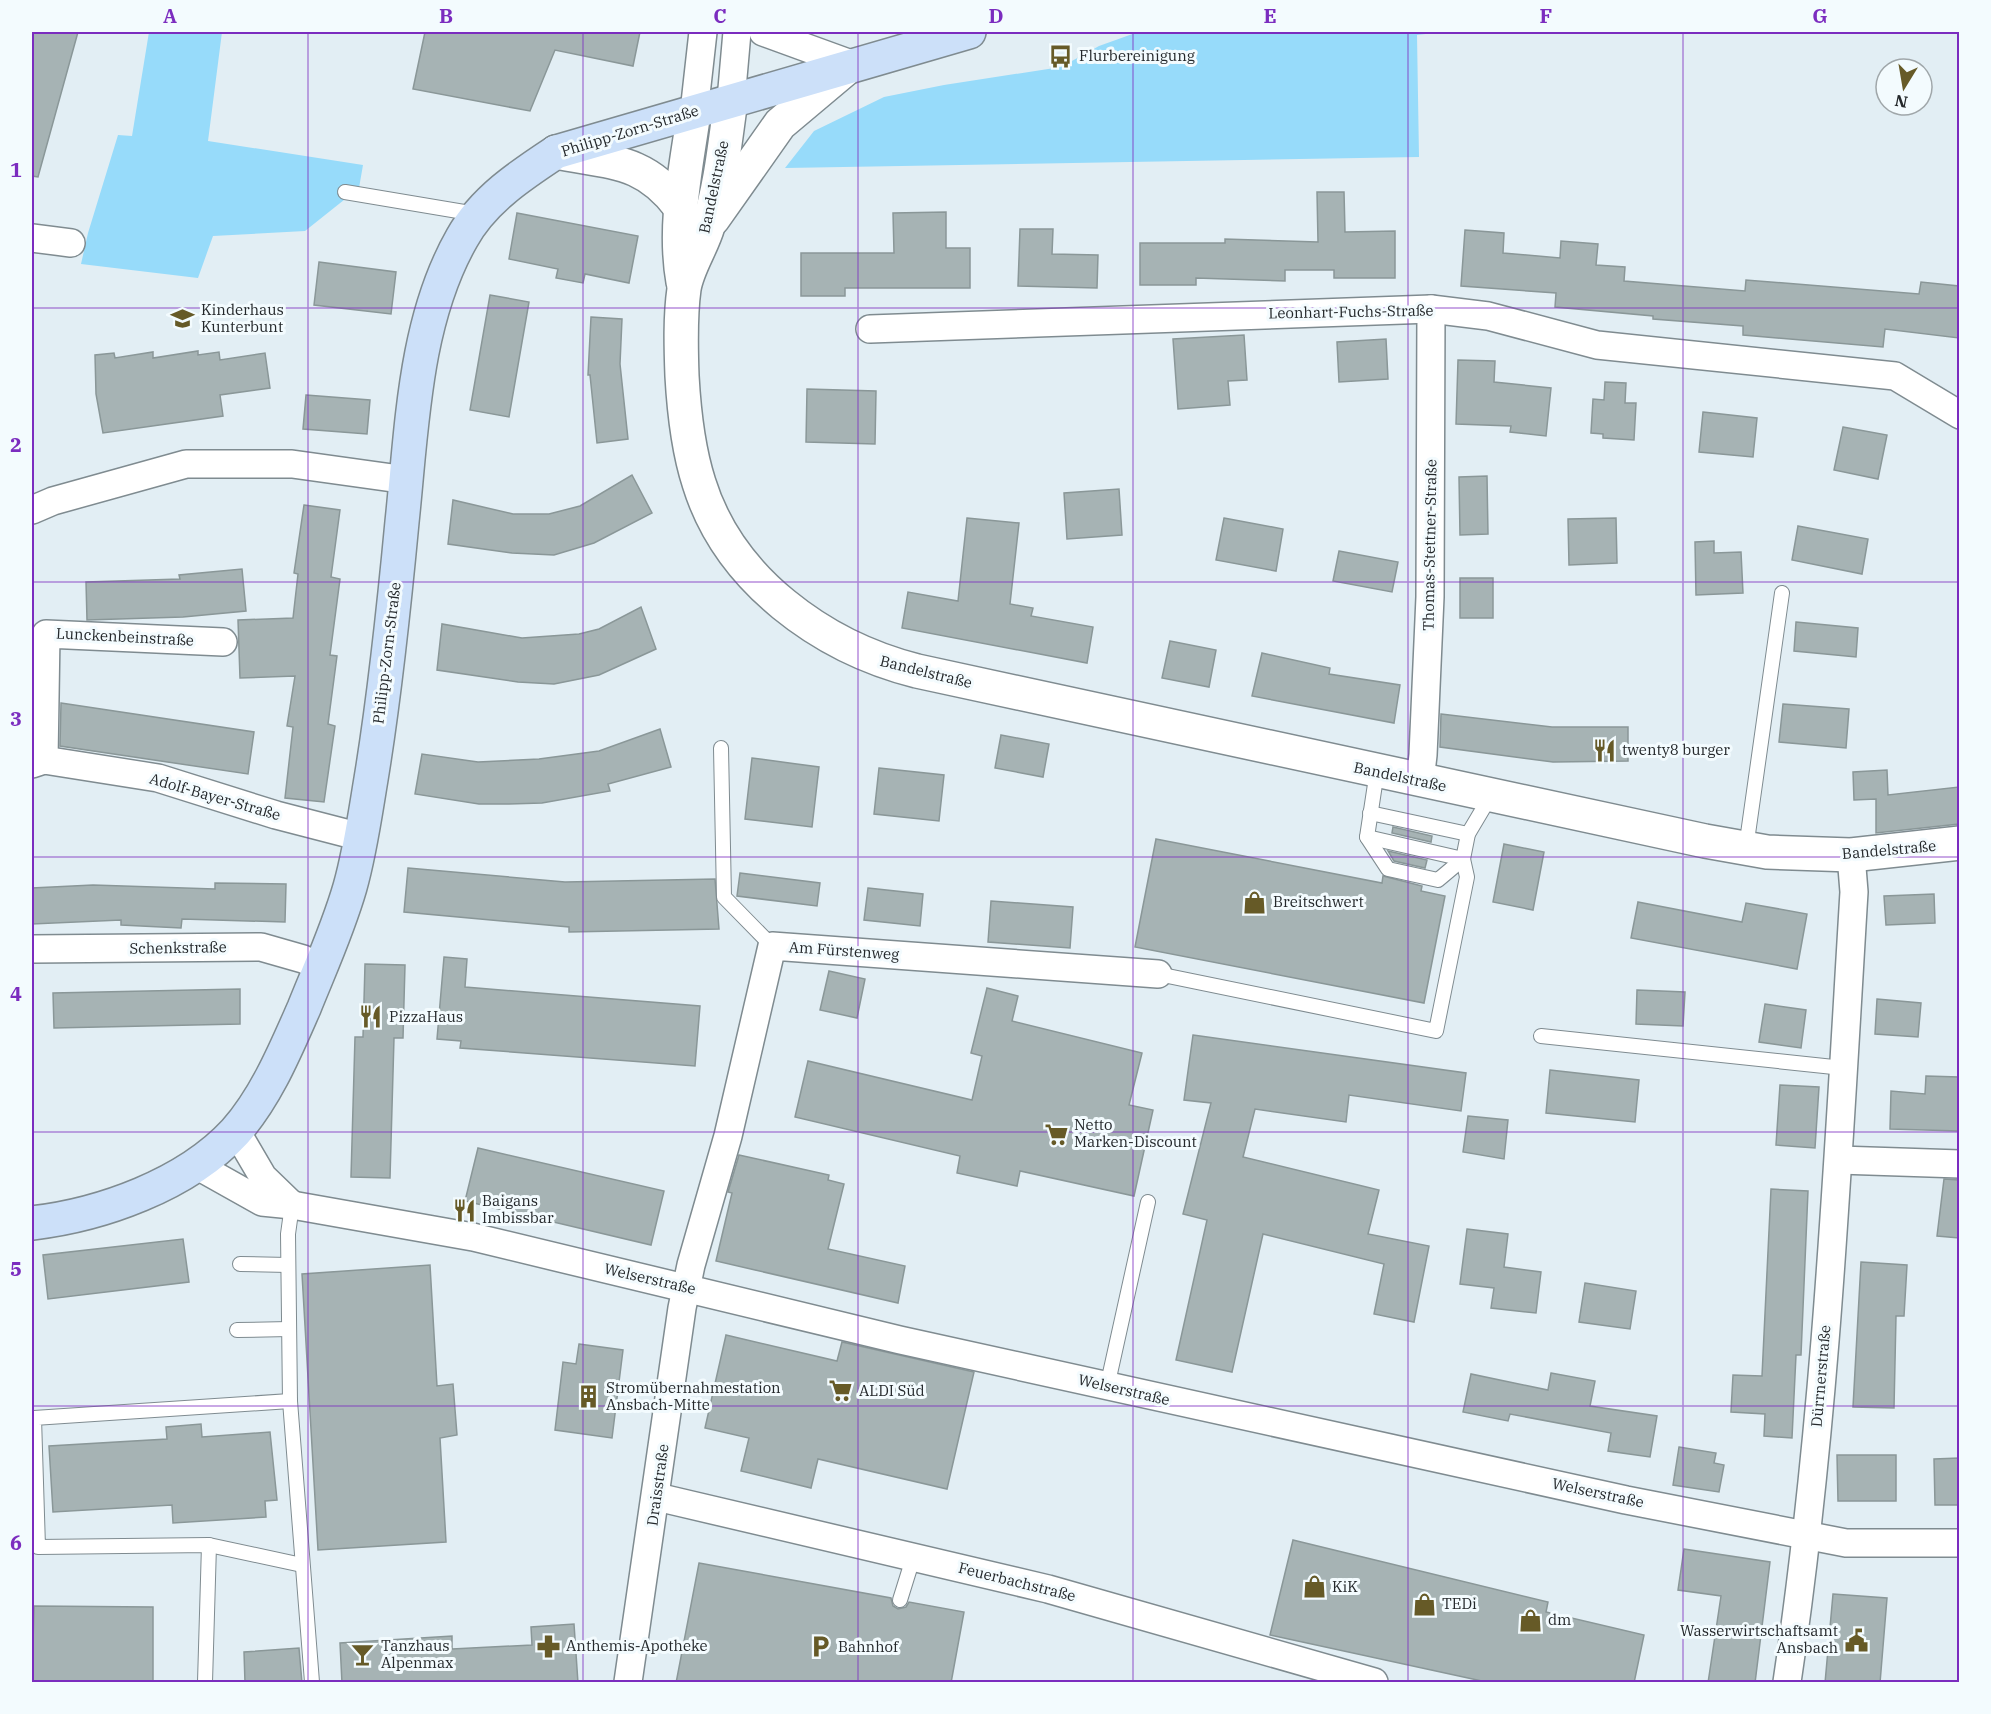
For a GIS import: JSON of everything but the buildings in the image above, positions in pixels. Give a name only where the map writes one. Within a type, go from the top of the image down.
[{"type":"main road","points":[[731,100],[969,32]]},
{"type":"main road","name":"Philipp-Zorn-Straße","points":[[32,1223],[61,1220],[101,1210],[146,1191],[196,1165],[236,1131],[255,1106],[285,1052],[321,968],[345,902],[361,837],[386,669],[407,480],[429,321],[449,262],[478,214],[501,192],[556,152],[731,100]]},
{"type":"street","points":[[684,288],[678,250],[680,207],[703,32]]},
{"type":"street","points":[[731,100],[737,32]]},
{"type":"street","points":[[709,225],[736,190],[761,148],[780,124],[851,64],[763,32]]},
{"type":"street","name":"Bandelstraße","points":[[731,100],[709,225],[684,288],[681,350],[683,396],[690,450],[699,485],[718,527],[740,560],[761,584],[813,627],[881,662],[1490,797],[1746,848],[1797,854],[1851,855],[1959,843]]},
{"type":"street","points":[[556,152],[633,166],[667,190],[680,207]]},
{"type":"street","points":[[32,238],[71,243]]},
{"type":"street","name":"Leonhart-Fuchs-Straße","points":[[870,328],[1431,309],[1488,316],[1597,345],[1895,376],[1959,415]]},
{"type":"street","name":"Thomas-Stettner-Straße","points":[[1420,781],[1424,755],[1430,597],[1431,309]]},
{"type":"street","points":[[32,510],[52,501],[186,464],[292,464],[407,480]]},
{"type":"street","name":"Lunckenbeinstraße","points":[[38,762],[46,634],[223,642]]},
{"type":"street","name":"Adolf-Bayer-Straße","points":[[38,762],[158,778],[276,815],[361,837]]},
{"type":"street","name":"Dürrnerstraße","points":[[1787,1683],[1807,1536],[1839,1160],[1854,892],[1851,855]]},
{"type":"street","name":"Am Fürstenweg","points":[[686,1287],[728,1136],[772,946],[1158,974]]},
{"type":"street","name":"Schenkstraße","points":[[32,949],[261,947],[303,959],[321,968]]},
{"type":"street","points":[[236,1131],[263,1177],[292,1205]]},
{"type":"street","points":[[1839,1160],[1959,1164]]},
{"type":"street","name":"Welserstraße","points":[[196,1165],[262,1202],[292,1205],[473,1237],[900,1340],[1626,1500],[1846,1543],[1959,1543]]},
{"type":"street","name":"Draisstraße","points":[[628,1683],[686,1287]]},
{"type":"street","name":"Feuerbachstraße","points":[[657,1497],[1048,1588],[1374,1683]]},
{"type":"lane","points":[[345,192],[478,214]]},
{"type":"lane","points":[[1746,848],[1782,593]]},
{"type":"lane","points":[[721,748],[724,897],[772,946]]},
{"type":"lane","points":[[1377,771],[1367,837],[1388,869],[1438,880],[1463,859]]},
{"type":"lane","points":[[1158,974],[1436,1031],[1467,877],[1463,859],[1468,834],[1490,797]]},
{"type":"lane","points":[[1370,813],[1468,834]]},
{"type":"lane","points":[[1367,837],[1463,859]]},
{"type":"lane","points":[[1541,1036],[1843,1068]]},
{"type":"lane","points":[[1107,1387],[1148,1202]]},
{"type":"lane","points":[[292,1205],[288,1234],[290,1401],[312,1683]]},
{"type":"lane","points":[[240,1264],[288,1265]]},
{"type":"lane","points":[[237,1330],[289,1329]]},
{"type":"lane","points":[[290,1401],[34,1418],[38,1548],[209,1545],[302,1565]]},
{"type":"lane","points":[[205,1683],[209,1545]]},
{"type":"lane","points":[[900,1600],[914,1555]]},
{"type":"shaded area","points":[[149,32],[222,32],[208,141],[363,165],[359,188],[305,231],[213,236],[198,278],[81,264],[88,233],[118,135],[132,136]]},
{"type":"shaded area","points":[[1138,32],[1443,32],[1417,35],[1419,157],[785,168],[814,131],[884,97],[944,85],[1061,67],[1099,46]]},
{"type":"place","name":"Flurbereinigung","points":[[1061,56]]},
{"type":"place","name":"Kinderhaus Kunterbunt","points":[[183,319]]},
{"type":"place","name":"twenty8 burger","points":[[1604,750]]},
{"type":"place","name":"Breitschwert","points":[[1255,902]]},
{"type":"place","name":"PizzaHaus","points":[[371,1017]]},
{"type":"place","name":"Netto Marken-Discount","points":[[1056,1134]]},
{"type":"place","name":"Baigans Imbissbar","points":[[464,1210]]},
{"type":"place","name":"ALDI Süd","points":[[841,1391]]},
{"type":"place","name":"Stromübernahmestation Ansbach-Mitte","points":[[588,1397]]},
{"type":"place","name":"KiK","points":[[1314,1587]]},
{"type":"place","name":"TEDi","points":[[1424,1604]]},
{"type":"place","name":"dm","points":[[1530,1620]]},
{"type":"place","name":"Wasserwirtschaftsamt Ansbach","points":[[1856,1640]]},
{"type":"place","name":"Anthemis-Apotheke","points":[[548,1646]]},
{"type":"place","name":"Bahnhof","points":[[820,1647]]},
{"type":"place","name":"Tanzhaus Alpenmax","points":[[363,1655]]}]
